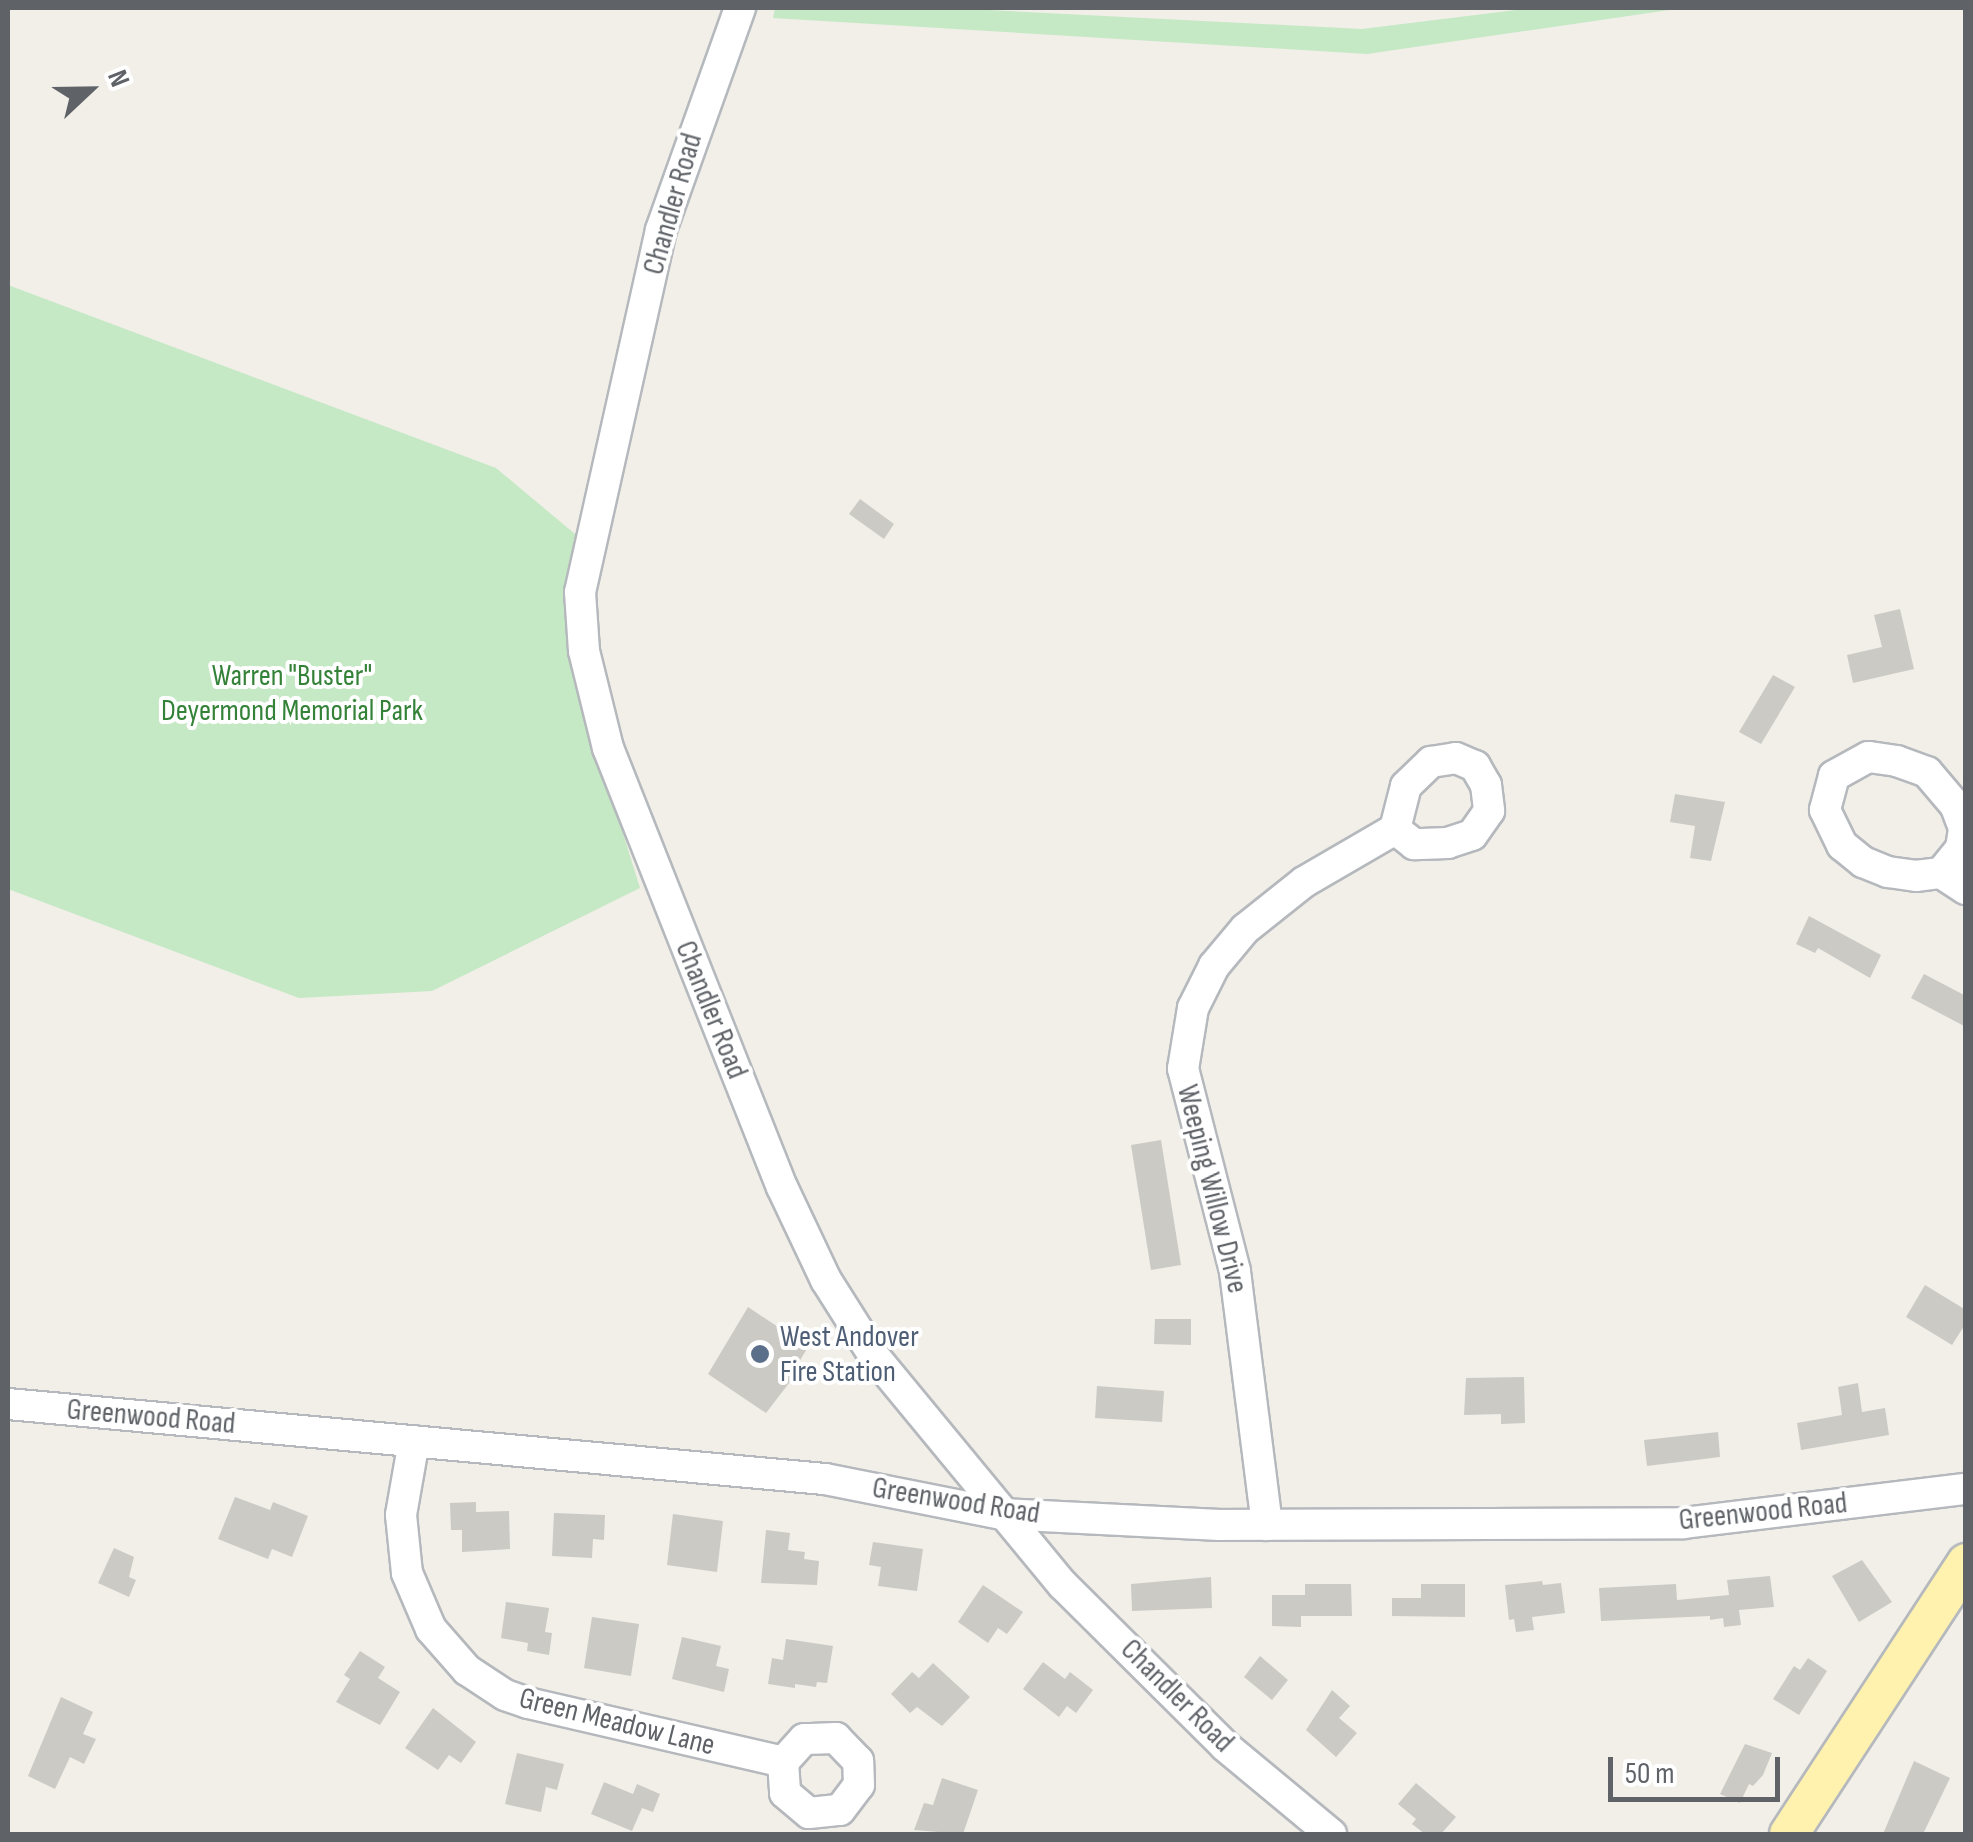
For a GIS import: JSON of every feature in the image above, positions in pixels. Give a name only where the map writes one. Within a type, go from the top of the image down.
[{"type":"main road","points":[[1789,1834],[1966,1563]]},
{"type":"street","name":"Chandler Road","points":[[740,8],[661,230],[580,592],[584,651],[622,784],[782,1186],[826,1280],[874,1356],[1063,1585],[1225,1746],[1331,1834]]},
{"type":"street","points":[[1868,757],[1898,760],[1927,772],[1956,806],[1964,828],[1953,881],[1888,872],[1863,862],[1842,845],[1825,810],[1834,776],[1868,757]]},
{"type":"street","name":"Weeping Willow Drive","points":[[1268,1525],[1235,1271],[1183,1068],[1193,1008],[1214,966],[1246,929],[1304,882],[1395,829]]},
{"type":"street","name":"Greenwood Road","points":[[8,1404],[825,1479],[1002,1514],[1268,1525],[1684,1522],[1966,1489]]},
{"type":"street","name":"Green Meadow Lane","points":[[414,1441],[401,1515],[406,1573],[431,1628],[468,1670],[505,1695],[528,1703],[783,1762]]},
{"type":"green space","points":[[775,8],[948,8],[1362,29],[1532,8],[1683,8],[1367,54],[773,18]]},
{"type":"green space","name":"Warren \"Buster\" Deyermond Memorial Park","points":[[8,285],[496,468],[581,539],[584,708],[640,888],[432,991],[299,998],[8,889]]},
{"type":"building","points":[[860,499],[894,524],[884,539],[849,514]]},
{"type":"building","points":[[1900,609],[1914,669],[1853,683],[1847,655],[1882,647],[1874,615]]},
{"type":"building","points":[[1773,675],[1795,687],[1761,744],[1739,732]]},
{"type":"building","points":[[1675,794],[1725,802],[1711,861],[1690,858],[1695,826],[1670,822]]},
{"type":"building","points":[[1809,916],[1881,955],[1870,978],[1818,948],[1815,953],[1796,944]]},
{"type":"building","points":[[1924,974],[1966,996],[1966,1027],[1911,998]]},
{"type":"building","points":[[1161,1140],[1181,1265],[1151,1270],[1131,1145]]},
{"type":"building","points":[[1925,1285],[1966,1310],[1966,1323],[1952,1345],[1906,1317]]},
{"type":"building","name":"West Andover Fire Station","points":[[748,1307],[808,1347],[799,1362],[803,1365],[766,1413],[708,1374]]},
{"type":"building","points":[[1155,1319],[1191,1319],[1191,1345],[1154,1344]]},
{"type":"building","points":[[1524,1377],[1525,1423],[1501,1424],[1501,1414],[1464,1415],[1466,1378]]},
{"type":"building","points":[[1858,1383],[1862,1412],[1885,1408],[1889,1435],[1801,1450],[1797,1423],[1842,1415],[1838,1387]]},
{"type":"building","points":[[1097,1386],[1164,1391],[1162,1422],[1095,1418]]},
{"type":"building","points":[[1718,1432],[1720,1457],[1647,1466],[1644,1440]]},
{"type":"building","points":[[235,1497],[270,1510],[273,1502],[308,1516],[292,1557],[272,1549],[268,1559],[218,1539]]},
{"type":"building","points":[[476,1502],[476,1512],[509,1511],[510,1549],[462,1552],[462,1530],[451,1530],[450,1503]]},
{"type":"building","points":[[554,1513],[605,1515],[604,1540],[593,1539],[592,1558],[552,1556]]},
{"type":"building","points":[[673,1514],[723,1521],[717,1572],[667,1565]]},
{"type":"building","points":[[766,1530],[790,1533],[788,1550],[805,1552],[804,1559],[819,1561],[817,1585],[761,1583]]},
{"type":"building","points":[[873,1542],[923,1549],[917,1591],[878,1586],[881,1567],[869,1565]]},
{"type":"building","points":[[114,1548],[134,1557],[129,1577],[136,1580],[129,1597],[98,1583]]},
{"type":"building","points":[[1862,1560],[1892,1602],[1859,1622],[1832,1576]]},
{"type":"building","points":[[1770,1576],[1774,1607],[1739,1610],[1741,1625],[1724,1627],[1723,1618],[1710,1620],[1710,1616],[1601,1621],[1599,1588],[1676,1584],[1677,1600],[1729,1595],[1727,1580]]},
{"type":"building","points":[[1211,1577],[1212,1608],[1132,1611],[1131,1584]]},
{"type":"building","points":[[1542,1581],[1543,1585],[1561,1583],[1565,1613],[1532,1617],[1534,1630],[1516,1632],[1514,1619],[1509,1620],[1505,1585]]},
{"type":"building","points":[[1305,1584],[1351,1584],[1352,1616],[1301,1616],[1301,1627],[1272,1626],[1272,1595],[1305,1595]]},
{"type":"building","points":[[1421,1584],[1465,1584],[1465,1617],[1392,1616],[1392,1598],[1421,1598]]},
{"type":"building","points":[[983,1585],[1023,1612],[1007,1634],[998,1628],[988,1643],[958,1622]]},
{"type":"building","points":[[506,1602],[549,1608],[545,1632],[552,1633],[549,1655],[527,1651],[528,1643],[501,1638]]},
{"type":"building","points":[[592,1617],[639,1624],[631,1676],[584,1668]]},
{"type":"building","points":[[682,1637],[721,1646],[716,1666],[729,1669],[724,1692],[672,1679]]},
{"type":"building","points":[[786,1639],[833,1646],[827,1683],[817,1682],[816,1687],[795,1684],[795,1688],[768,1684],[772,1658],[783,1660]]},
{"type":"building","points":[[360,1651],[385,1667],[378,1678],[400,1692],[380,1725],[336,1702],[350,1679],[344,1675]]},
{"type":"building","points":[[1260,1656],[1288,1680],[1272,1700],[1244,1677]]},
{"type":"building","points":[[1808,1658],[1827,1671],[1799,1715],[1773,1699],[1794,1666],[1800,1670]]},
{"type":"building","points":[[1043,1662],[1065,1679],[1070,1672],[1093,1690],[1076,1713],[1067,1706],[1059,1717],[1023,1689]]},
{"type":"building","points":[[933,1663],[970,1697],[942,1726],[917,1707],[910,1713],[891,1694],[912,1672],[919,1678]]},
{"type":"building","points":[[1332,1690],[1350,1706],[1339,1718],[1357,1733],[1336,1757],[1306,1730]]},
{"type":"building","points":[[61,1697],[93,1712],[83,1734],[96,1739],[84,1764],[70,1757],[55,1789],[28,1776]]},
{"type":"building","points":[[433,1708],[476,1742],[461,1763],[449,1755],[438,1770],[405,1748]]},
{"type":"building","points":[[1745,1744],[1772,1753],[1763,1775],[1753,1786],[1749,1784],[1740,1803],[1720,1794]]},
{"type":"building","points":[[517,1753],[564,1764],[557,1790],[546,1787],[541,1812],[505,1804]]},
{"type":"building","points":[[1914,1761],[1950,1778],[1923,1834],[1883,1834]]},
{"type":"building","points":[[942,1778],[978,1790],[963,1834],[914,1830],[924,1803],[933,1805]]},
{"type":"building","points":[[604,1782],[633,1794],[637,1784],[660,1794],[653,1812],[642,1808],[632,1831],[591,1814]]},
{"type":"building","points":[[1416,1783],[1456,1817],[1441,1834],[1425,1834],[1412,1824],[1416,1819],[1398,1804]]},
{"type":"place","name":"West Andover Fire Station","points":[[760,1354]]}]
